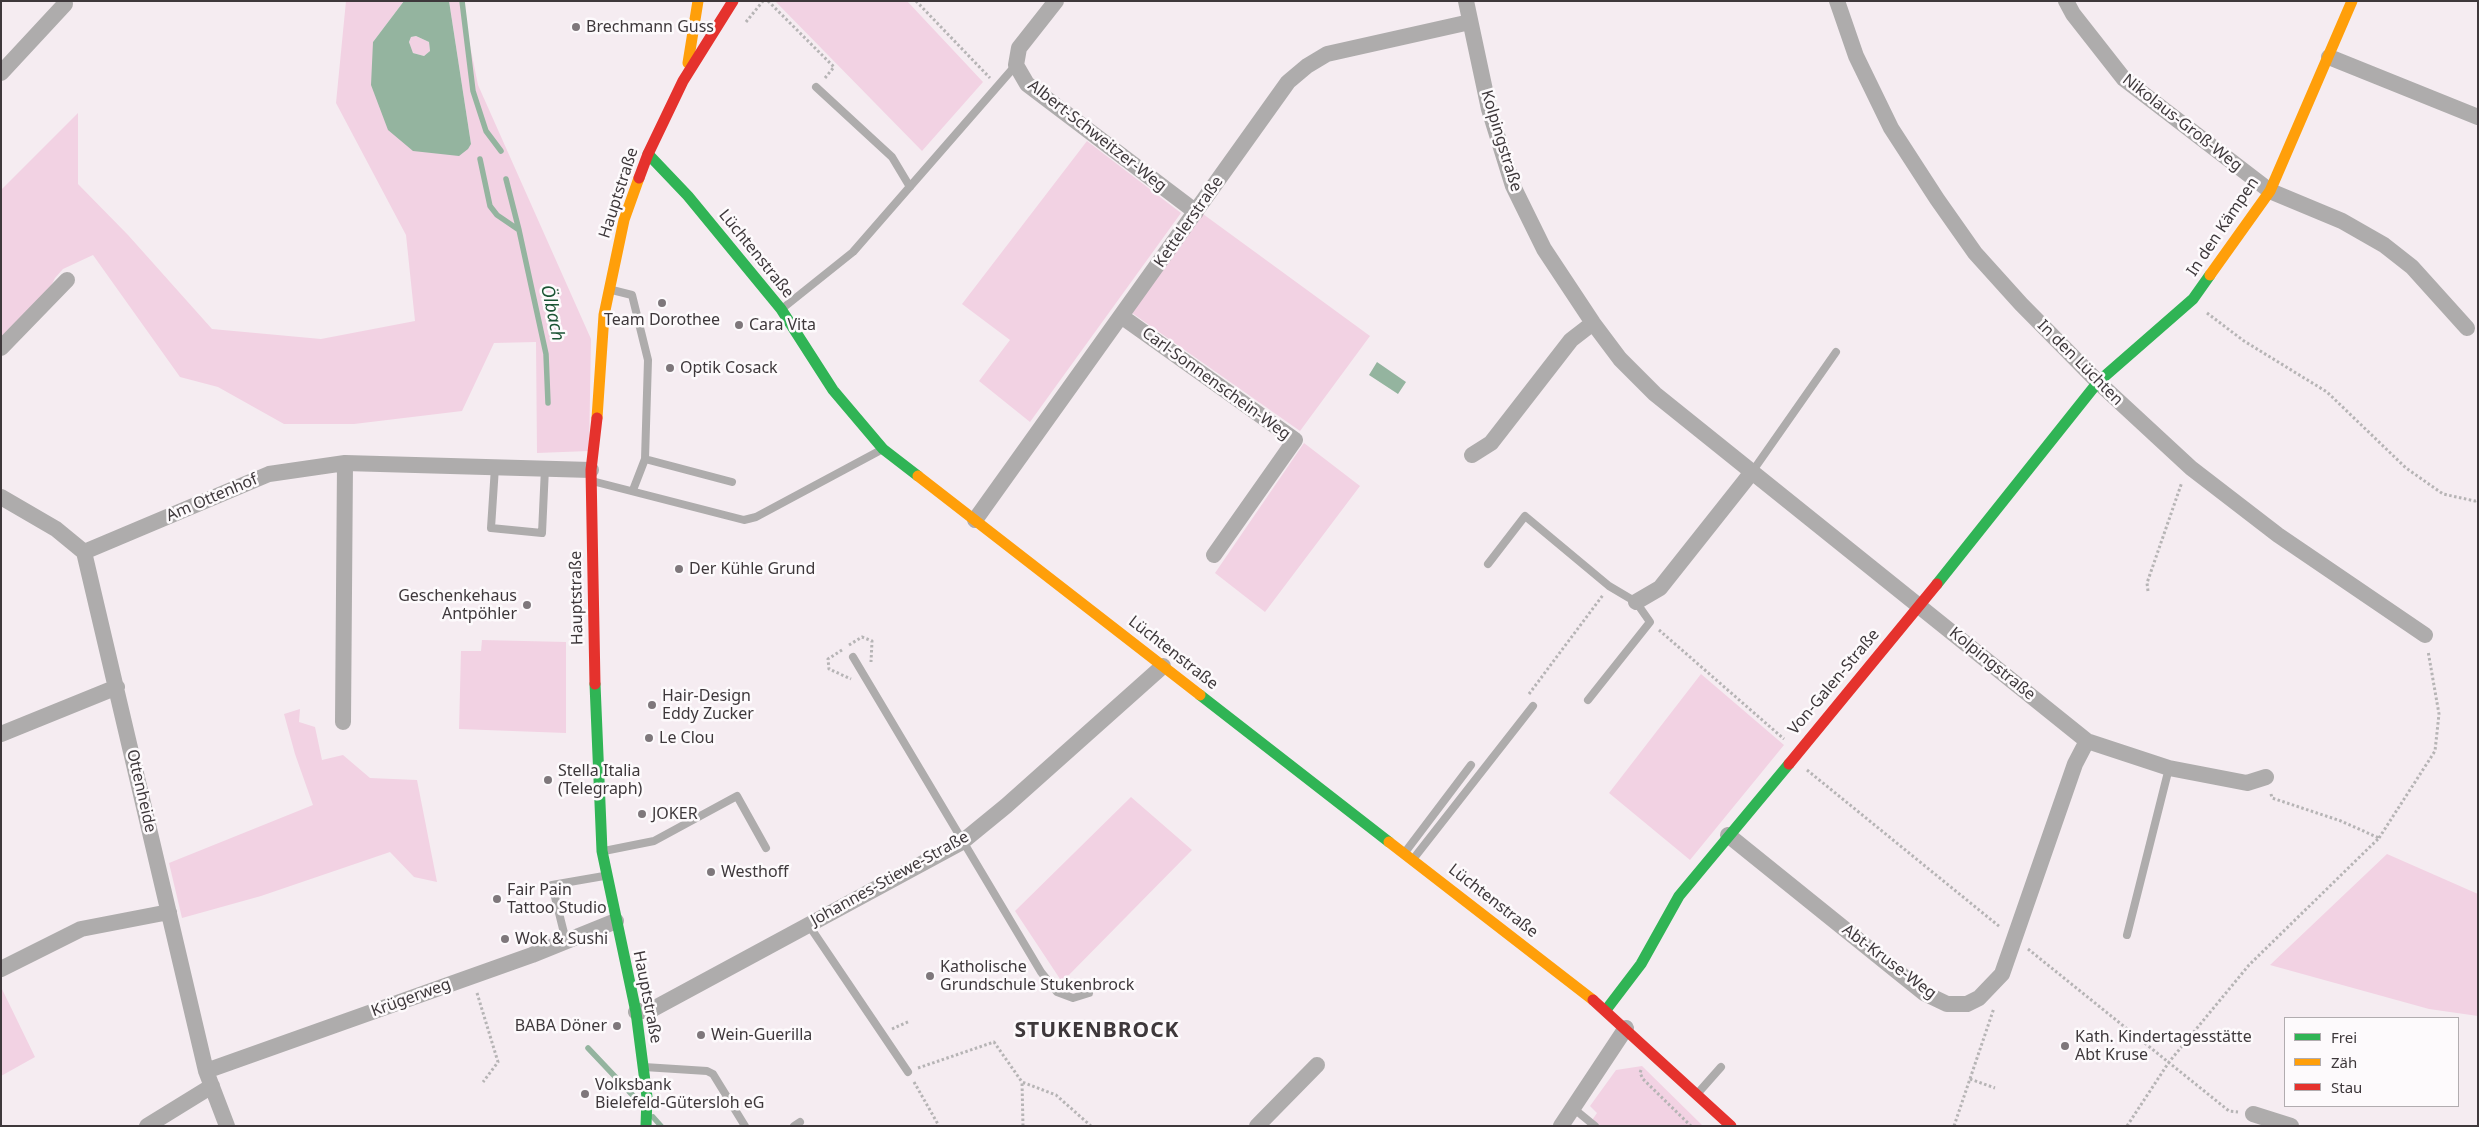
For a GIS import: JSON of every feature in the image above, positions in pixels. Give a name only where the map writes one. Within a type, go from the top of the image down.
[{"type":"street","name":"Hauptstraße","points":[[684,81],[698,1]]},
{"type":"street","name":"Hauptstraße","points":[[646,1124],[647,1097],[636,1012],[602,851],[594,636],[591,475],[604,315],[624,220],[648,154],[684,81],[732,1]]},
{"type":"street","name":"Albert-Schweitzer-Weg","points":[[1056,1],[1019,48],[1016,65],[1027,84],[1196,212]]},
{"type":"street","name":"Kolpingstraße","points":[[1466,1],[1489,109],[1513,186],[1544,249],[1593,322],[1620,359],[1655,394],[2087,741],[2169,768],[2247,783],[2266,777]]},
{"type":"street","name":"In den Lüchten","points":[[1837,1],[1856,56],[1887,120],[1936,199],[1975,253],[2098,382],[2191,468],[2278,535],[2425,635]]},
{"type":"street","name":"Nikolaus-Groß-Weg","points":[[2066,1],[2073,14],[2124,79],[2270,191],[2342,221],[2384,245],[2412,267],[2472,328]]},
{"type":"street","name":"In den Kämpen","points":[[2098,382],[2194,299],[2270,191],[2352,1]]},
{"type":"street","points":[[1,73],[66,4]]},
{"type":"street","name":"Kettelerstraße","points":[[975,520],[1288,82],[1307,66],[1327,54],[1470,22]]},
{"type":"street","points":[[2329,57],[2478,117]]},
{"type":"street","name":"Lüchtenstraße","points":[[648,154],[688,196],[781,309],[833,390],[883,449],[1606,1010],[1698,1093],[1731,1126]]},
{"type":"street","points":[[1,348],[67,280]]},
{"type":"street","name":"Carl-Sonnenschein-Weg","points":[[1121,316],[1295,440],[1214,555]]},
{"type":"street","points":[[1472,455],[1491,444],[1571,340],[1593,322]]},
{"type":"street","name":"Von-Galen-Straße","points":[[1606,1010],[1641,964],[1679,896],[1919,606],[2098,382]]},
{"type":"street","points":[[343,722],[345,463]]},
{"type":"street","name":"Am Ottenhof","points":[[84,552],[269,474],[345,463],[545,468],[591,475]]},
{"type":"street","points":[[1636,602],[1660,588],[1752,472]]},
{"type":"street","points":[[1,498],[56,529],[84,552]]},
{"type":"street","name":"Ottenheide","points":[[84,552],[209,1079],[227,1126]]},
{"type":"street","name":"Johannes-Stiewe-Straße","points":[[636,1012],[653,1009],[962,842],[1006,806],[1163,666]]},
{"type":"street","points":[[1,734],[117,687]]},
{"type":"street","name":"Abt-Kruse-Weg","points":[[1728,835],[1924,993],[1947,1004],[1967,1004],[1979,998],[1992,987],[2002,974],[2075,764],[2087,741]]},
{"type":"street","points":[[1,969],[81,929],[169,912]]},
{"type":"street","name":"Krügerweg","points":[[148,1126],[209,1079],[616,921]]},
{"type":"street","points":[[1561,1126],[1626,1028]]},
{"type":"street","points":[[1257,1126],[1317,1065]]},
{"type":"street","points":[[2253,1114],[2291,1126]]},
{"type":"lane","points":[[781,309],[853,252],[1016,65]]},
{"type":"lane","points":[[816,87],[892,157],[910,187]]},
{"type":"lane","points":[[609,290],[632,295],[648,360],[645,460],[633,490]]},
{"type":"lane","points":[[1752,472],[1836,352]]},
{"type":"lane","points":[[591,475],[633,490],[744,520],[756,517],[883,449]]},
{"type":"lane","points":[[645,460],[732,482]]},
{"type":"lane","points":[[496,467],[491,528],[542,533],[545,468]]},
{"type":"lane","points":[[1488,564],[1525,516],[1609,586],[1636,602],[1650,622],[1588,700]]},
{"type":"lane","points":[[853,657],[1040,972],[1057,992],[1073,998],[1089,993]]},
{"type":"lane","points":[[1408,856],[1533,706]]},
{"type":"lane","points":[[1408,856],[1471,765]]},
{"type":"lane","points":[[2127,935],[2169,768]]},
{"type":"lane","points":[[602,851],[654,841],[737,796],[766,848]]},
{"type":"lane","points":[[566,941],[552,885],[607,875]]},
{"type":"lane","points":[[808,924],[908,1072]]},
{"type":"lane","points":[[643,1067],[707,1071],[713,1074],[745,1126]]},
{"type":"lane","points":[[1698,1093],[1722,1067]]},
{"type":"lane","points":[[1573,1108],[1595,1126]]},
{"type":"path","points":[[768,1],[834,67],[816,87]]},
{"type":"path","points":[[916,1],[997,85]]},
{"type":"path","points":[[2194,299],[2206,312],[2244,340],[2327,392],[2413,473],[2443,494],[2478,500]]},
{"type":"path","points":[[2148,591],[2146,583],[2183,479],[2191,468]]},
{"type":"path","points":[[1526,697],[1609,586]]},
{"type":"path","points":[[1650,622],[1798,751]]},
{"type":"path","points":[[2127,1126],[2169,1062],[2249,964],[2379,838],[2435,751],[2439,714],[2425,635]]},
{"type":"path","points":[[829,669],[859,682]]},
{"type":"path","points":[[2266,777],[2272,798],[2341,821],[2379,838]]},
{"type":"path","points":[[471,976],[498,1062],[483,1082]]},
{"type":"path","points":[[1954,1126],[1994,1008],[1992,987]]},
{"type":"path","points":[[882,1033],[910,1021]]},
{"type":"path","points":[[939,1126],[908,1072],[994,1042],[1022,1082],[1023,1126]]},
{"type":"path","points":[[1643,1064],[1640,1073],[1644,1079],[1691,1126]]},
{"type":"path","points":[[1970,1079],[1995,1088]]},
{"type":"path","points":[[1022,1082],[1056,1095],[1091,1126]]},
{"type":"shaded area","points":[[346,1],[404,1],[373,42],[471,144],[449,1],[461,1],[478,85],[591,339],[589,451],[537,453],[536,342],[494,343],[462,411],[354,424],[284,424],[218,387],[180,377],[93,255],[63,269],[55,278],[49,290],[1,340],[1,190],[78,113],[78,184],[128,235],[212,329],[321,339],[415,321],[406,235],[336,103]]},
{"type":"shaded area","points":[[404,1],[449,1],[471,144],[468,149],[459,156],[413,151],[388,130],[371,85],[373,42]],"holes":[[[416,36],[429,42],[430,51],[424,56],[413,53],[409,42],[411,37]]]},
{"type":"shaded area","points":[[775,1],[907,1],[983,82],[922,151]]},
{"type":"shaded area","points":[[416,36],[429,42],[430,51],[424,56],[413,53],[409,42],[411,37]]},
{"type":"shaded area","points":[[1087,141],[1181,213],[1030,422],[979,381],[1010,340],[962,304]]},
{"type":"shaded area","points":[[1203,214],[1370,336],[1300,431],[1132,313]]},
{"type":"shaded area","points":[[1377,362],[1406,382],[1398,394],[1369,375]]},
{"type":"shaded area","points":[[1304,443],[1360,486],[1265,612],[1215,573]]},
{"type":"shaded area","points":[[482,640],[566,642],[566,733],[459,729],[461,651],[481,651]]},
{"type":"shaded area","points":[[1701,674],[1784,745],[1690,860],[1609,793]]},
{"type":"shaded area","points":[[300,709],[299,722],[315,727],[322,760],[343,755],[370,778],[417,780],[437,882],[414,877],[390,852],[261,896],[182,918],[169,863],[313,805],[295,754],[284,714]]},
{"type":"shaded area","points":[[1131,797],[1192,850],[1062,982],[1015,911]]},
{"type":"shaded area","points":[[2387,854],[2478,894],[2478,1016],[2429,1009],[2270,965]]},
{"type":"shaded area","points":[[1,987],[35,1057],[1,1076]]},
{"type":"shaded area","points":[[1642,1066],[1703,1126],[1588,1126],[1597,1113],[1590,1106],[1616,1070]]},
{"type":"waterway","name":"Ölbach","points":[[462,1],[473,91],[486,131],[501,151]]},
{"type":"waterway","name":"Ölbach","points":[[480,159],[490,206],[497,215],[519,230],[546,354],[548,403]]},
{"type":"waterway","name":"Ölbach","points":[[506,179],[519,230]]},
{"type":"waterway","name":"Ölbach","points":[[588,1048],[640,1103]]},
{"type":"waterway","name":"Ölbach","points":[[653,1117],[661,1126]]},
{"type":"traffic: fast","points":[[648,154],[688,196],[781,309],[833,390],[883,449],[918,476]]},
{"type":"traffic: fast","points":[[1937,584],[2098,382],[2193,299],[2210,275]]},
{"type":"traffic: fast","points":[[595,684],[602,851],[636,1012],[647,1097],[646,1126]]},
{"type":"traffic: fast","points":[[1200,695],[1389,842]]},
{"type":"traffic: fast","points":[[1606,1010],[1641,964],[1679,896],[1789,764]]},
{"type":"traffic: slow","points":[[688,63],[698,1]]},
{"type":"traffic: slow","points":[[2210,275],[2270,191],[2352,1]]},
{"type":"traffic: slow","points":[[597,418],[604,315],[624,220],[639,178]]},
{"type":"traffic: slow","points":[[918,476],[1200,695]]},
{"type":"traffic: slow","points":[[1389,842],[1593,1000]]},
{"type":"traffic: jam","points":[[639,178],[648,154],[683,81],[733,1]]},
{"type":"traffic: jam","points":[[595,684],[591,470],[597,418]]},
{"type":"traffic: jam","points":[[1789,764],[1937,584]]},
{"type":"traffic: jam","points":[[1593,1000],[1731,1126]]},
{"type":"place","name":"Brechmann Guss","points":[[576,27]]},
{"type":"place","name":"Team Dorothee","points":[[662,303]]},
{"type":"place","name":"Cara Vita","points":[[739,325]]},
{"type":"place","name":"Optik Cosack","points":[[670,368]]},
{"type":"place","name":"Der Kühle Grund","points":[[679,569]]},
{"type":"place","name":"Geschenkehaus Antpöhler","points":[[527,605]]},
{"type":"place","name":"Hair-Design Eddy Zucker","points":[[652,705]]},
{"type":"place","name":"Le Clou","points":[[649,738]]},
{"type":"place","name":"Stella Italia (Telegraph)","points":[[548,780]]},
{"type":"place","name":"JOKER","points":[[642,814]]},
{"type":"place","name":"Westhoff","points":[[711,872]]},
{"type":"place","name":"Fair Pain Tattoo Studio","points":[[497,899]]},
{"type":"place","name":"Wok & Sushi","points":[[505,939]]},
{"type":"place","name":"Katholische Grundschule Stukenbrock","points":[[930,976]]},
{"type":"place","name":"BABA Döner","points":[[617,1026]]},
{"type":"place","name":"Wein-Guerilla","points":[[701,1035]]},
{"type":"place","name":"Kath. Kindertagesstätte Abt Kruse","points":[[2065,1046]]},
{"type":"place","name":"Volksbank Bielefeld-Gütersloh eG","points":[[585,1094]]},
{"type":"district","name":"STUKENBROCK","points":[[1097,1031]]}]
